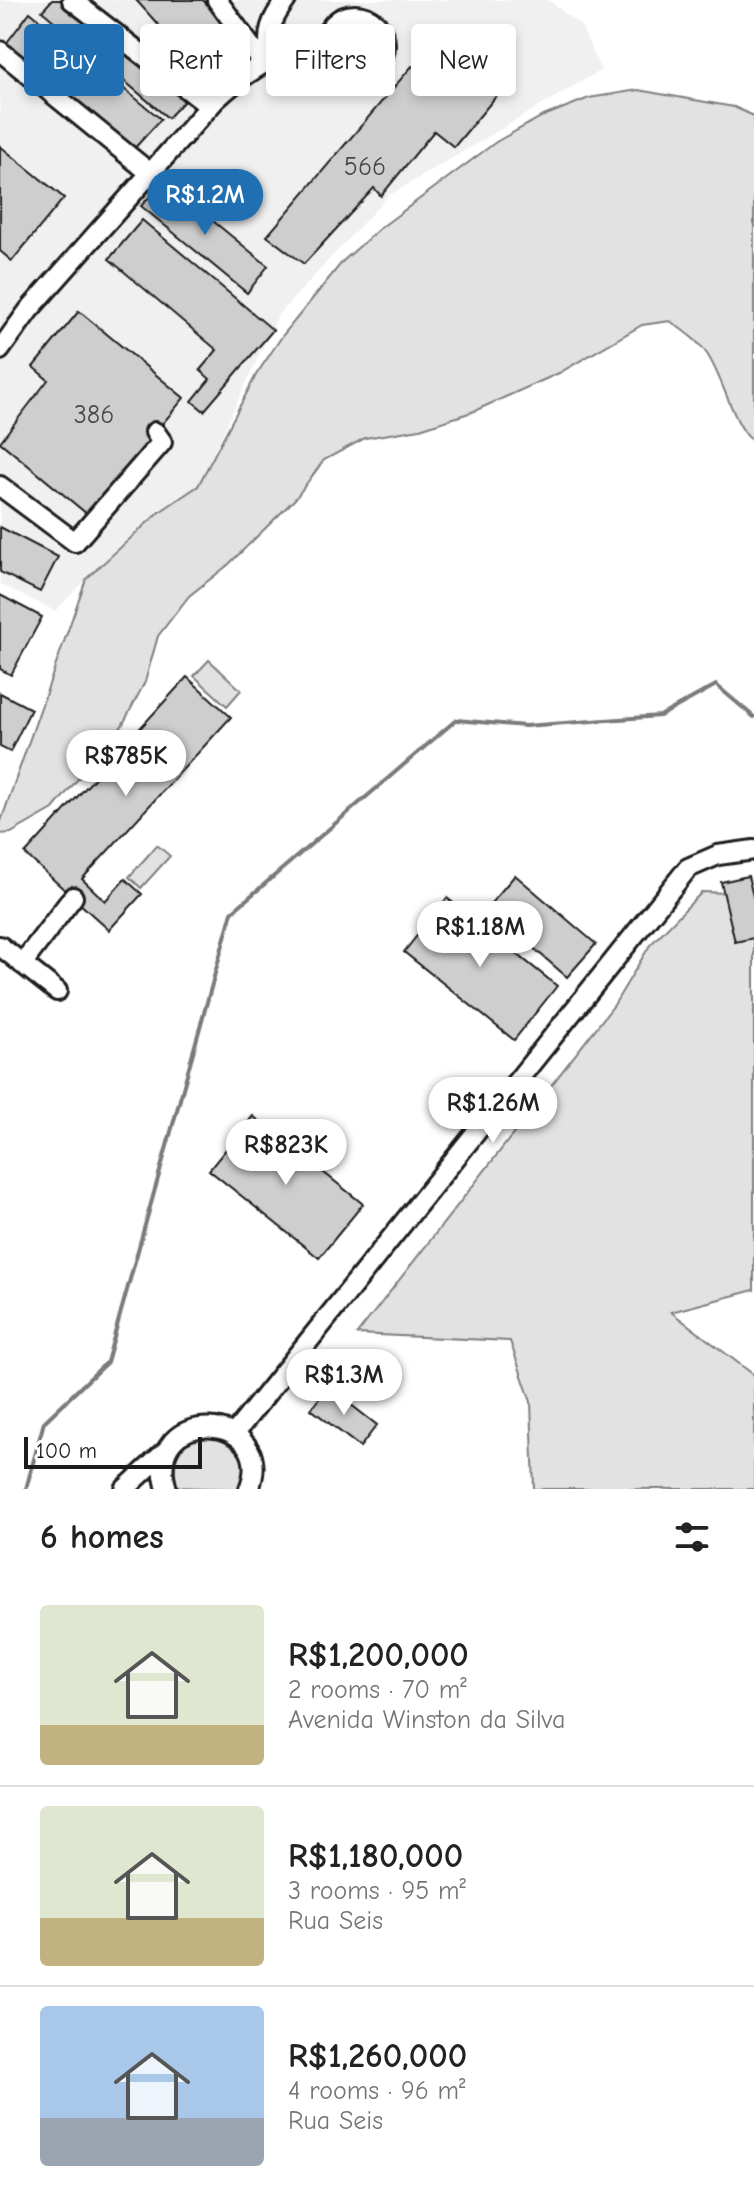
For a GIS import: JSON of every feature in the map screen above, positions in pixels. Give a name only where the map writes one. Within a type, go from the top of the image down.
[{"type":"street","points":[[72,0],[209,106]]},
{"type":"street","points":[[217,0],[266,60]]},
{"type":"street","points":[[270,24],[286,0]]},
{"type":"street","points":[[0,51],[150,173]]},
{"type":"street","points":[[0,350],[29,310],[209,106],[240,77],[266,62]]},
{"type":"street","points":[[0,486],[75,542],[162,442],[155,432]]},
{"type":"street","points":[[234,1434],[688,868],[718,855],[754,850]]},
{"type":"street","points":[[22,964],[73,897]]},
{"type":"street","points":[[0,946],[57,991]]},
{"type":"street","points":[[125,1489],[193,1428],[221,1428],[234,1434],[251,1457],[253,1471],[249,1489]]},
{"type":"street","points":[[167,1489],[164,1461],[170,1447]]},
{"type":"shaded area","points":[[0,0],[548,0],[581,26],[601,70],[388,196],[278,315],[198,486],[121,544],[55,611],[0,584]]},
{"type":"shaded area","points":[[638,90],[734,107],[754,116],[754,442],[740,426],[707,354],[695,340],[670,321],[642,325],[559,373],[472,412],[420,429],[365,438],[324,460],[295,499],[228,565],[189,596],[158,636],[145,682],[122,726],[53,809],[11,833],[0,834],[0,824],[86,579],[158,513],[198,486],[256,375],[283,335],[343,261],[379,229],[496,142],[541,117],[589,98]]},
{"type":"shaded area","points":[[209,660],[241,690],[227,706],[194,676]]},
{"type":"shaded area","points":[[157,845],[170,856],[141,888],[129,877]]},
{"type":"shaded area","points":[[702,892],[754,894],[754,1290],[671,1312],[754,1375],[754,1489],[534,1489],[531,1402],[510,1341],[357,1334],[614,1005],[650,945]]},
{"type":"shaded area","points":[[206,1435],[224,1442],[238,1453],[244,1469],[238,1489],[176,1487],[175,1468],[179,1453],[189,1442]]},
{"type":"building","points":[[52,0],[65,0],[93,24],[57,24],[42,11]]},
{"type":"building","points":[[136,0],[203,0],[225,24],[158,24]]},
{"type":"building","points":[[30,12],[45,24],[24,24],[24,61],[5,45]]},
{"type":"building","points":[[124,50],[140,64],[140,94],[124,81]]},
{"type":"building","points":[[411,67],[411,96],[496,96],[454,147],[434,131],[381,196],[374,188],[304,264],[267,236],[386,96],[395,96],[395,86]]},
{"type":"building","points":[[124,89],[161,119],[131,152],[65,96],[124,96]]},
{"type":"building","points":[[142,96],[178,96],[184,101],[168,118]]},
{"type":"building","points":[[0,146],[64,198],[12,261],[0,251]]},
{"type":"building","points":[[164,181],[268,266],[247,293],[141,206]]},
{"type":"building","points":[[142,220],[273,330],[204,411],[192,401],[210,379],[200,370],[217,350],[109,259]]},
{"type":"building","points":[[79,311],[184,398],[87,514],[0,442],[48,380],[33,367]]},
{"type":"building","points":[[0,527],[58,557],[40,592],[0,572]]},
{"type":"building","points":[[0,595],[42,617],[11,675],[0,669]]},
{"type":"building","points":[[187,677],[231,717],[82,879],[105,901],[125,879],[142,894],[109,930],[25,854]]},
{"type":"building","points":[[0,693],[31,709],[10,752],[0,747]]},
{"type":"building","points":[[515,875],[596,944],[567,977],[487,908]]},
{"type":"building","points":[[748,876],[754,900],[754,938],[735,942],[721,882]]},
{"type":"building","points":[[447,898],[557,986],[514,1040],[404,952]]},
{"type":"building","points":[[253,1116],[363,1204],[319,1258],[209,1170]]},
{"type":"building","points":[[328,1387],[377,1425],[360,1447],[311,1409]]},
{"type":"waterway","points":[[26,1489],[44,1422],[107,1362],[232,912],[456,720],[525,726],[660,716],[716,685],[754,717]]}]
